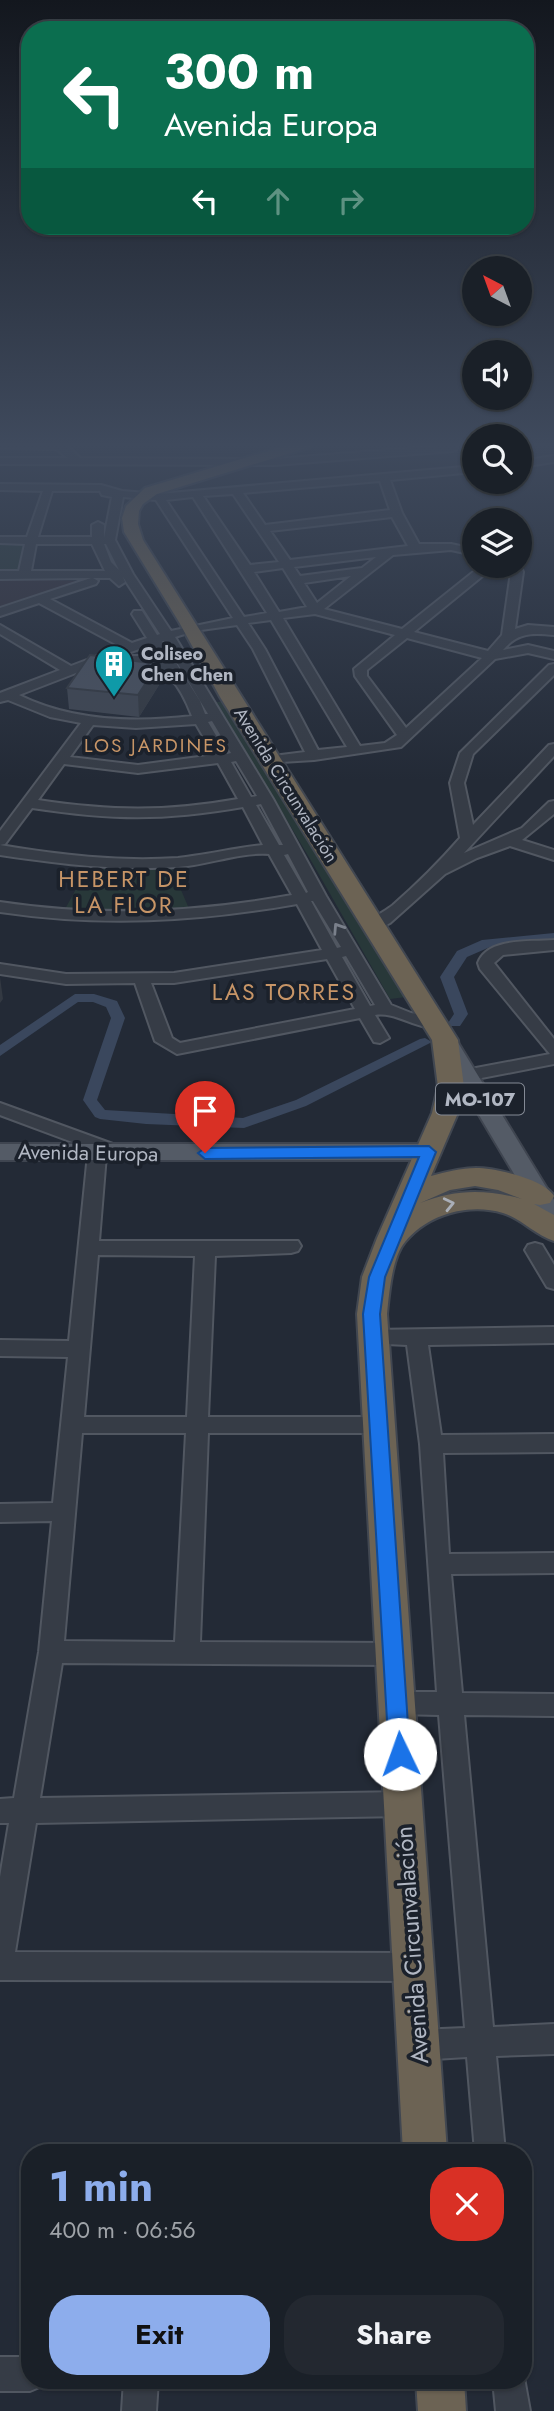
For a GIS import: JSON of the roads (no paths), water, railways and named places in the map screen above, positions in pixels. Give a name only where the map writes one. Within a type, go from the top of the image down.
[{"type":"highway","name":"Avenida Circunvalación","points":[[146,557],[190,625],[270,761],[440,1031],[451,1087],[445,1113],[377,1277],[372,1338],[424,2144]]},
{"type":"highway","points":[[410,1195],[462,1176],[513,1184],[540,1196]]},
{"type":"highway","points":[[391,1238],[430,1209],[454,1201],[482,1199],[523,1211],[545,1240]]},
{"type":"highway","points":[[441,2389],[442,2411]]},
{"type":"main road","name":"Avenida Circunvalación","points":[[440,1031],[540,1196]]},
{"type":"main road","name":"Avenida Europa","points":[[0,1152],[429,1152]]},
{"type":"main road","name":"MO-107","points":[[540,1196],[554,1220]]},
{"type":"street","points":[[24,575],[28,557]]},
{"type":"street","points":[[102,557],[120,574],[159,636],[191,677],[223,758],[248,802],[311,897],[353,950],[385,1008]]},
{"type":"street","points":[[194,557],[259,649],[314,755]]},
{"type":"street","points":[[239,557],[356,751]]},
{"type":"street","points":[[281,557],[315,610]]},
{"type":"street","points":[[247,569],[354,557]]},
{"type":"street","points":[[315,610],[385,557]]},
{"type":"street","points":[[297,580],[368,571]]},
{"type":"street","points":[[0,575],[120,574]]},
{"type":"street","points":[[0,612],[120,574]]},
{"type":"street","points":[[405,736],[359,671],[401,634],[473,578]]},
{"type":"street","points":[[508,636],[516,578]]},
{"type":"street","points":[[40,599],[128,646]]},
{"type":"street","points":[[2,692],[190,625],[241,621],[315,610],[491,656],[528,649],[554,655]]},
{"type":"street","points":[[0,629],[66,669],[94,661],[128,646]]},
{"type":"street","points":[[270,761],[387,747],[405,736],[491,656],[508,636],[528,629],[554,631]]},
{"type":"street","points":[[159,636],[171,669],[193,701],[240,756],[266,799],[278,846]]},
{"type":"street","points":[[94,661],[148,660],[191,677]]},
{"type":"street","points":[[468,839],[457,783],[467,753],[554,668]]},
{"type":"street","points":[[2,692],[51,711],[90,720],[145,724],[207,718]]},
{"type":"street","points":[[0,841],[90,720]]},
{"type":"street","points":[[374,925],[393,916],[440,871],[554,748]]},
{"type":"street","points":[[62,760],[138,769],[240,756]]},
{"type":"street","points":[[28,803],[106,814],[147,815],[266,799]]},
{"type":"street","points":[[440,871],[473,855],[512,842],[540,823],[554,805]]},
{"type":"street","points":[[512,842],[554,855]]},
{"type":"street","points":[[0,850],[84,863],[128,864],[180,862],[278,846]]},
{"type":"street","points":[[0,907],[82,917],[169,916],[210,914],[311,897]]},
{"type":"street","points":[[311,897],[334,953],[380,1038]]},
{"type":"street","points":[[554,945],[500,950],[491,953],[485,962],[554,1050]]},
{"type":"street","points":[[0,969],[66,979],[174,978],[353,950]]},
{"type":"street","points":[[141,978],[164,1041],[177,1049],[385,1008],[440,1031]]},
{"type":"street","points":[[466,1075],[554,1059]]},
{"type":"street","points":[[0,1109],[121,1154]]},
{"type":"street","points":[[0,1959],[11,1811],[51,1653],[97,1154]]},
{"type":"street","points":[[545,1240],[554,1282]]},
{"type":"street","points":[[89,1248],[205,1249],[291,1246]]},
{"type":"street","points":[[187,1653],[205,1249]]},
{"type":"street","points":[[372,1338],[554,1335]]},
{"type":"street","points":[[417,1338],[431,1444],[438,1564],[489,2144]]},
{"type":"street","points":[[0,1348],[81,1349]]},
{"type":"street","points":[[74,1425],[378,1425]]},
{"type":"street","points":[[431,1444],[554,1443]]},
{"type":"street","points":[[0,1513],[65,1512]]},
{"type":"street","points":[[438,1564],[554,1563]]},
{"type":"street","points":[[51,1653],[394,1654]]},
{"type":"street","points":[[397,1703],[554,1705]]},
{"type":"street","points":[[11,1811],[402,1804]]},
{"type":"street","points":[[0,1966],[413,1967]]},
{"type":"street","points":[[418,2045],[554,2039]]},
{"type":"street","points":[[0,2374],[21,2374]]},
{"type":"street","points":[[139,2411],[140,2389]]},
{"type":"street","points":[[511,2389],[513,2411]]},
{"type":"waterway","points":[[455,1023],[461,1014],[447,977],[462,954],[487,943],[554,937]]},
{"type":"waterway","points":[[0,1052],[75,998],[94,998],[112,1004],[118,1018],[90,1100],[100,1114],[146,1119],[244,1123],[301,1103],[425,1042]]},
{"type":"place","name":"Coliseo Chen Chen","points":[[114,698]]},
{"type":"district","name":"LOS JARDINES","points":[[156,745]]},
{"type":"district","name":"HEBERT DE LA FLOR","points":[[124,892]]},
{"type":"district","name":"LAS TORRES","points":[[284,992]]}]
